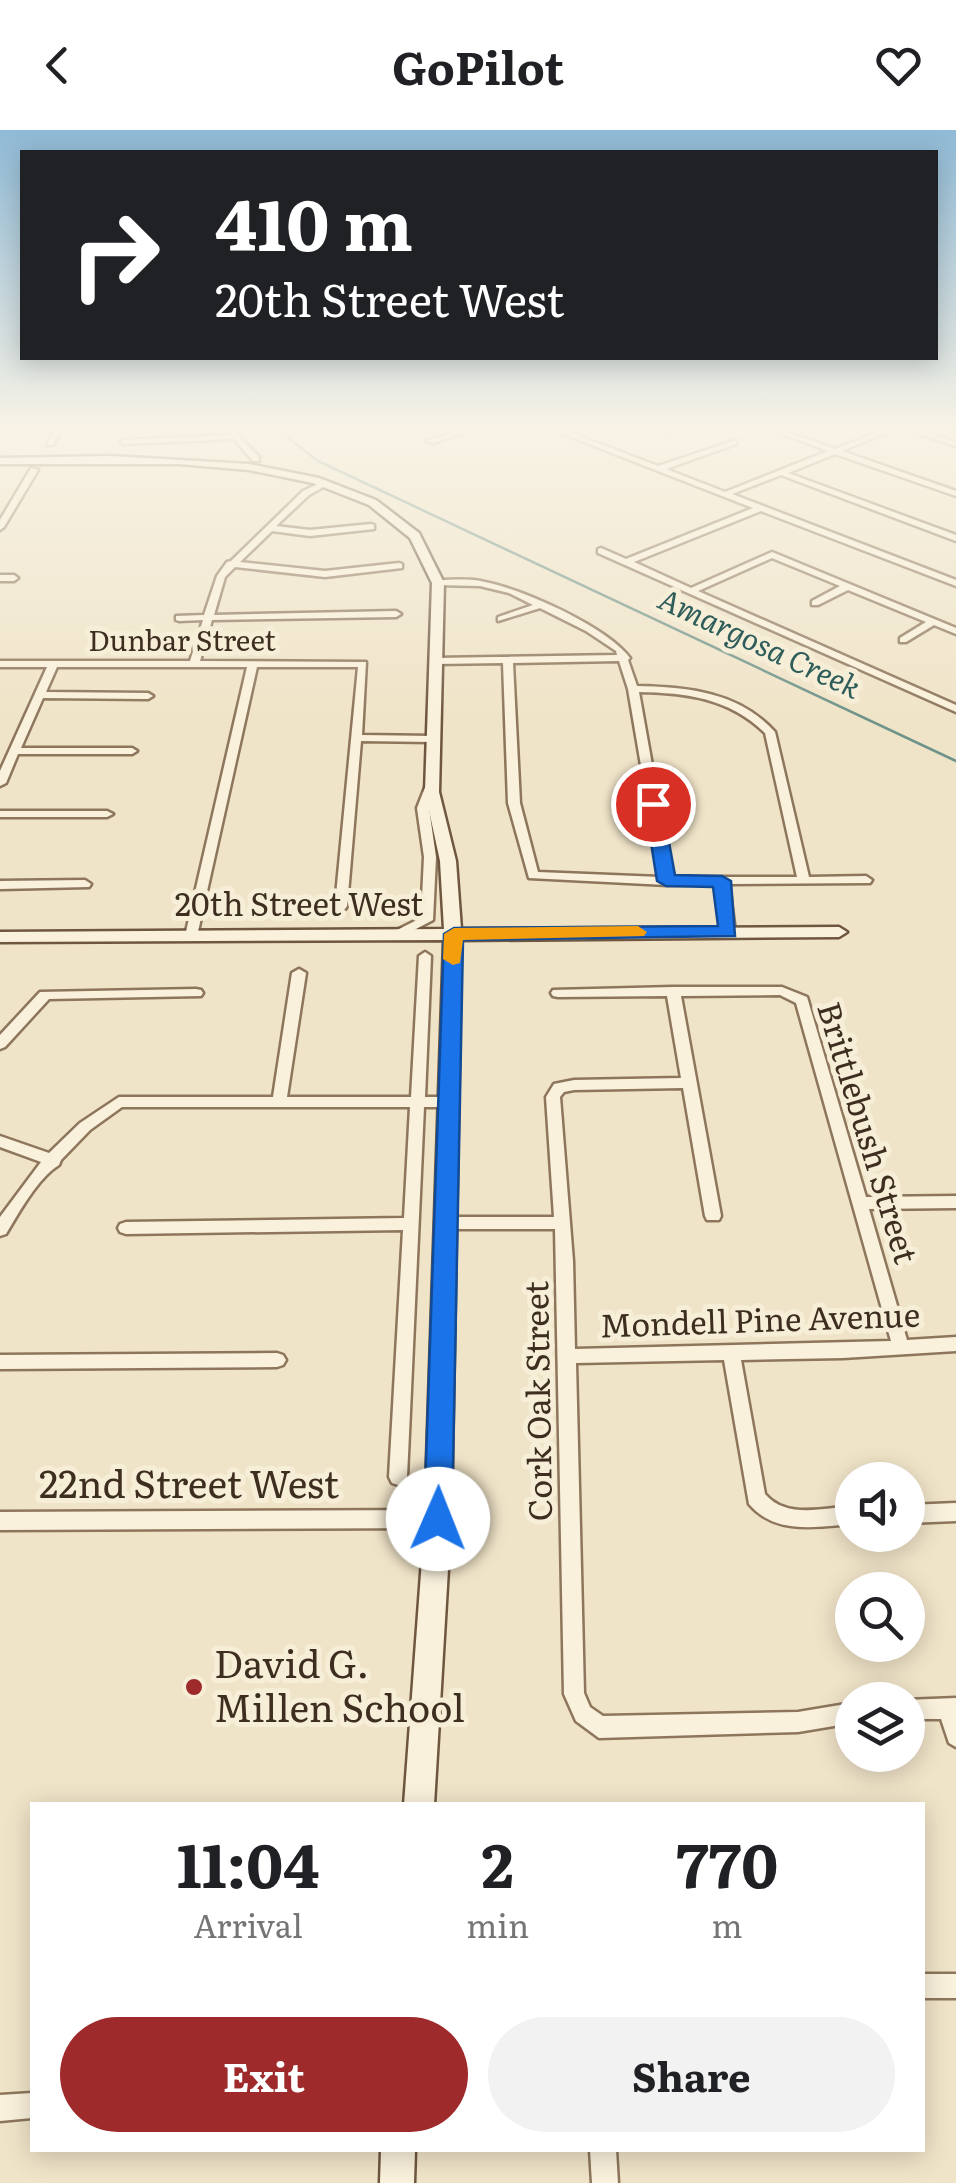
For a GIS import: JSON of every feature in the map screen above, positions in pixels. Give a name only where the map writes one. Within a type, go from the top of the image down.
[{"type":"street","points":[[194,664],[221,576],[271,526]]},
{"type":"street","points":[[405,526],[428,552],[438,583],[432,785],[448,861],[454,934],[438,1519],[420,1802]]},
{"type":"street","points":[[627,562],[717,526]]},
{"type":"street","points":[[807,526],[956,584]]},
{"type":"street","points":[[923,526],[956,538]]},
{"type":"street","points":[[268,528],[326,533],[372,527]]},
{"type":"street","points":[[601,551],[956,710]]},
{"type":"street","points":[[691,590],[772,556],[956,631]]},
{"type":"street","points":[[230,564],[325,574],[399,566]]},
{"type":"street","points":[[0,578],[14,578]]},
{"type":"street","points":[[438,583],[498,586],[611,641],[625,658],[666,881]]},
{"type":"street","points":[[815,603],[848,586]]},
{"type":"street","points":[[501,619],[541,606]]},
{"type":"street","points":[[179,618],[396,614]]},
{"type":"street","points":[[903,640],[934,621]]},
{"type":"street","points":[[436,661],[625,658]]},
{"type":"street","points":[[508,661],[514,803],[533,875],[666,881],[866,880]]},
{"type":"street","name":"Dunbar Street","points":[[0,664],[363,664],[356,738]]},
{"type":"street","points":[[0,783],[53,664]]},
{"type":"street","points":[[190,936],[253,664]]},
{"type":"street","points":[[633,689],[682,690],[738,704],[770,732],[804,880]]},
{"type":"street","points":[[39,696],[148,696]]},
{"type":"street","points":[[944,704],[956,697]]},
{"type":"street","points":[[341,906],[356,738],[433,738]]},
{"type":"street","points":[[14,752],[132,751]]},
{"type":"street","points":[[399,934],[427,920],[430,857],[423,808],[432,785]]},
{"type":"street","points":[[0,814],[107,814]]},
{"type":"street","points":[[722,881],[728,932]]},
{"type":"street","points":[[0,885],[84,884]]},
{"type":"street","name":"20th Street West","points":[[0,937],[839,932]]},
{"type":"street","points":[[398,1477],[425,956]]},
{"type":"street","points":[[278,1102],[299,973]]},
{"type":"street","points":[[558,992],[673,992],[713,1216]]},
{"type":"street","name":"Brittlebush Street","points":[[673,992],[793,994],[802,1000],[901,1348]]},
{"type":"street","points":[[0,1044],[45,995],[196,994]]},
{"type":"street","name":"Cork Oak Street","points":[[690,1084],[559,1088],[553,1098],[566,1356],[574,1694],[582,1714],[599,1727],[798,1722],[835,1716]]},
{"type":"street","points":[[0,1230],[54,1161],[100,1112],[118,1102],[447,1102]]},
{"type":"street","points":[[0,1141],[54,1161]]},
{"type":"street","points":[[861,1204],[956,1202]]},
{"type":"street","points":[[445,1223],[561,1222]]},
{"type":"street","points":[[126,1228],[412,1224]]},
{"type":"street","name":"Mondell Pine Avenue","points":[[566,1356],[956,1344]]},
{"type":"street","points":[[732,1353],[756,1498],[763,1510],[781,1518],[835,1516]]},
{"type":"street","points":[[0,1362],[277,1360]]},
{"type":"street","points":[[925,1513],[956,1512]]},
{"type":"street","name":"22nd Street West","points":[[0,1521],[438,1519]]},
{"type":"street","points":[[925,1708],[952,1708],[956,1736]]},
{"type":"street","points":[[925,1986],[956,1986]]},
{"type":"street","points":[[0,2108],[30,2106]]},
{"type":"street","points":[[396,2183],[398,2152]]},
{"type":"street","points":[[603,2152],[605,2183]]},
{"type":"waterway","name":"Amargosa Creek","points":[[456,526],[956,761]]},
{"type":"slow traffic","points":[[453,959],[454,934],[638,932]]},
{"type":"place","name":"David G. Millen School","points":[[194,1687]]},
{"type":"route","points":[[438,1519],[454,934],[728,932],[722,881],[666,881],[653,804]]}]
